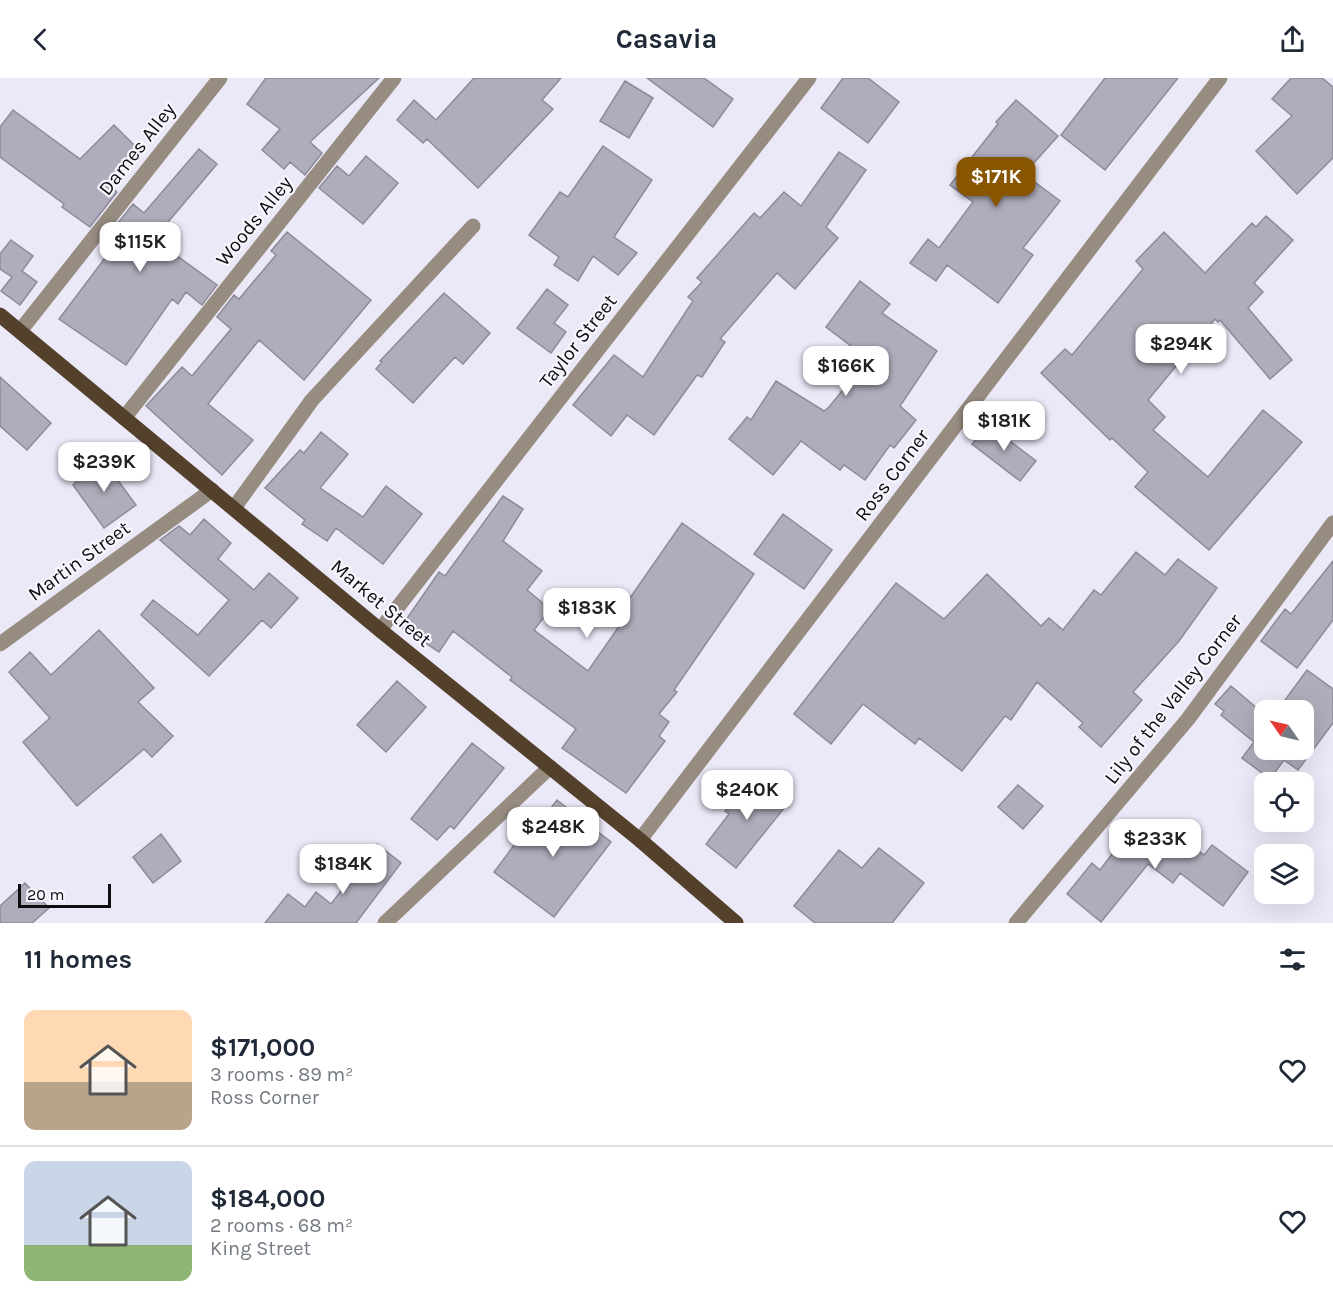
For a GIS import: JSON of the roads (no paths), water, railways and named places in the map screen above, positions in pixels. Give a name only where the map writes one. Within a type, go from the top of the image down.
[{"type":"main road","name":"Market Street","points":[[0,315],[380,630],[640,840],[736,923]]},
{"type":"street","name":"Dames Alley","points":[[20,330],[220,78]]},
{"type":"street","name":"Woods Alley","points":[[124,418],[394,78]]},
{"type":"street","name":"Taylor Street","points":[[380,630],[809,78]]},
{"type":"street","name":"Ross Corner","points":[[640,840],[1220,78]]},
{"type":"street","points":[[234,508],[312,400],[473,226]]},
{"type":"street","name":"Martin Street","points":[[0,644],[212,490]]},
{"type":"street","name":"Lily of the Valley Corner","points":[[1016,923],[1188,719],[1333,523]]},
{"type":"street","points":[[385,923],[550,767]]}]
